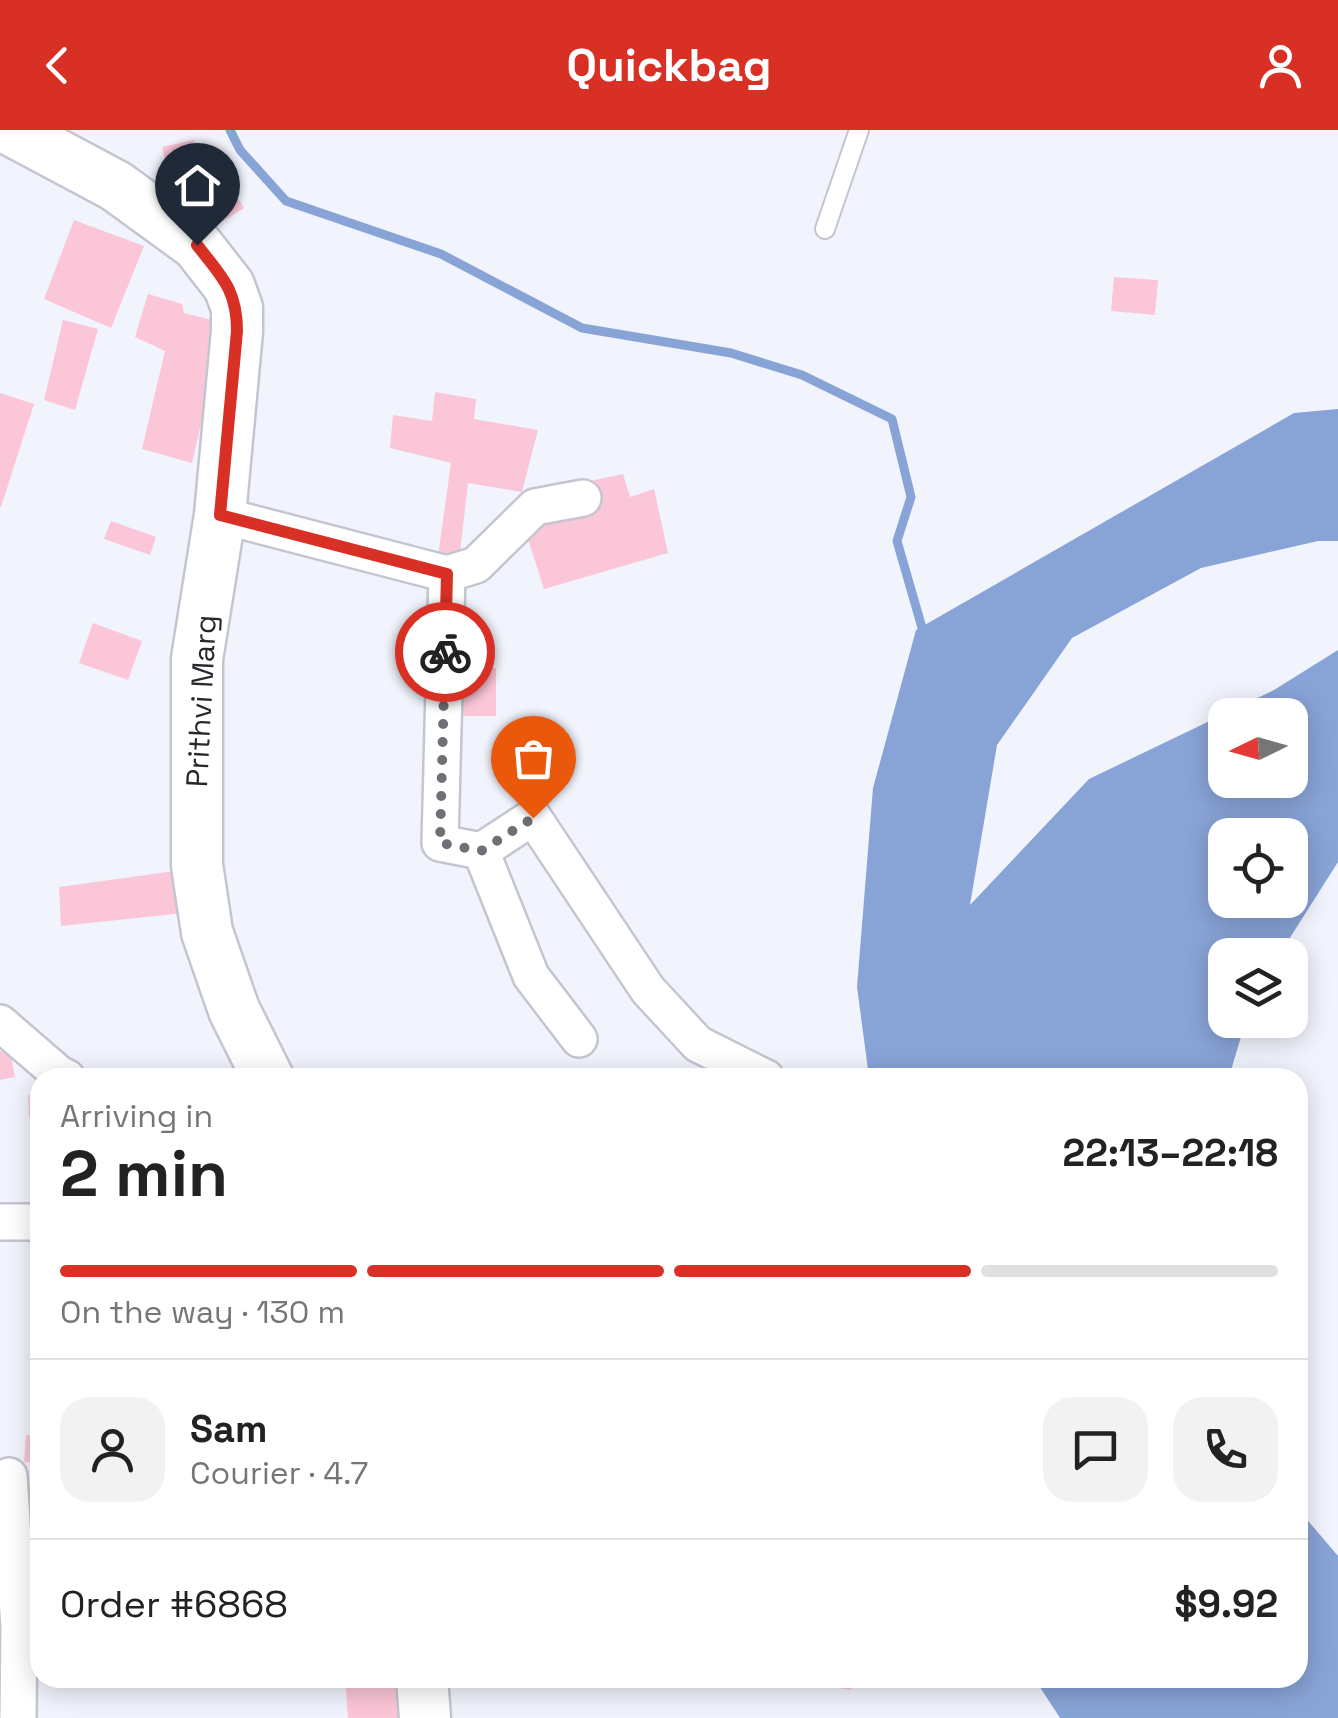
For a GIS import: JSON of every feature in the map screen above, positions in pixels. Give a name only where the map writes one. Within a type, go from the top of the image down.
[{"type":"street","name":"Prithvi Marg","points":[[11,130],[116,186],[197,245],[229,286],[237,308],[220,515],[197,659],[197,865],[207,932],[234,1010],[263,1068]]},
{"type":"street","points":[[220,515],[447,574],[476,565],[534,507],[583,498]]},
{"type":"street","points":[[447,574],[440,843],[481,851],[533,818],[648,990],[698,1044],[746,1068]]},
{"type":"street","points":[[481,851],[531,976],[578,1039]]},
{"type":"street","points":[[0,1023],[52,1068]]},
{"type":"street","points":[[0,1222],[30,1222]]},
{"type":"street","points":[[9,1476],[18,1627],[18,1718]]},
{"type":"lane","points":[[825,229],[858,130]]},
{"type":"water","points":[[1338,409],[1338,541],[1318,541],[1201,568],[1072,638],[997,745],[970,905],[1089,779],[1208,722],[1208,798],[1308,798],[1308,698],[1257,698],[1338,650],[1338,862],[1308,909],[1308,818],[1208,818],[1208,918],[1302,918],[1290,938],[1208,938],[1208,1038],[1241,1038],[1232,1068],[868,1068],[857,987],[873,788],[916,630],[1294,413]]},
{"type":"water","points":[[1308,1521],[1338,1556],[1338,1718],[1060,1718],[1040,1688],[1308,1688]]},
{"type":"building","points":[[194,140],[205,186],[172,193],[162,147]]},
{"type":"building","points":[[228,182],[244,208],[215,226],[200,200]]},
{"type":"building","points":[[74,220],[144,246],[111,328],[44,299]]},
{"type":"building","points":[[1114,277],[1158,280],[1155,315],[1111,311]]},
{"type":"building","points":[[148,294],[182,304],[184,313],[224,323],[192,463],[142,449],[165,351],[135,337]]},
{"type":"building","points":[[63,320],[98,329],[75,410],[44,400]]},
{"type":"building","points":[[435,392],[476,399],[474,419],[538,430],[522,492],[468,483],[459,562],[437,563],[451,463],[390,448],[393,415],[432,421]]},
{"type":"building","points":[[0,393],[34,404],[1,507],[0,507]]},
{"type":"building","points":[[623,474],[630,497],[654,489],[668,553],[544,589],[525,530],[593,505],[585,482]]},
{"type":"building","points":[[111,521],[156,537],[150,555],[104,539]]},
{"type":"building","points":[[93,623],[142,641],[128,680],[79,663]]},
{"type":"building","points":[[453,668],[496,668],[496,716],[452,716]]},
{"type":"building","points":[[182,870],[184,913],[61,926],[59,887]]},
{"type":"building","points":[[10,1050],[15,1077],[0,1080],[0,1051]]},
{"type":"building","points":[[26,1435],[30,1435],[30,1462],[24,1462]]},
{"type":"building","points":[[346,1688],[398,1688],[400,1718],[348,1718]]},
{"type":"waterway","points":[[230,130],[240,150],[286,201],[441,254],[582,328],[731,353],[802,375],[892,419],[911,497],[897,541],[925,638]]},
{"type":"way so far","points":[[445,652],[440,843],[481,851],[533,818]]},
{"type":"route","points":[[197,245],[229,286],[237,308],[220,515],[447,574],[445,652]]}]
